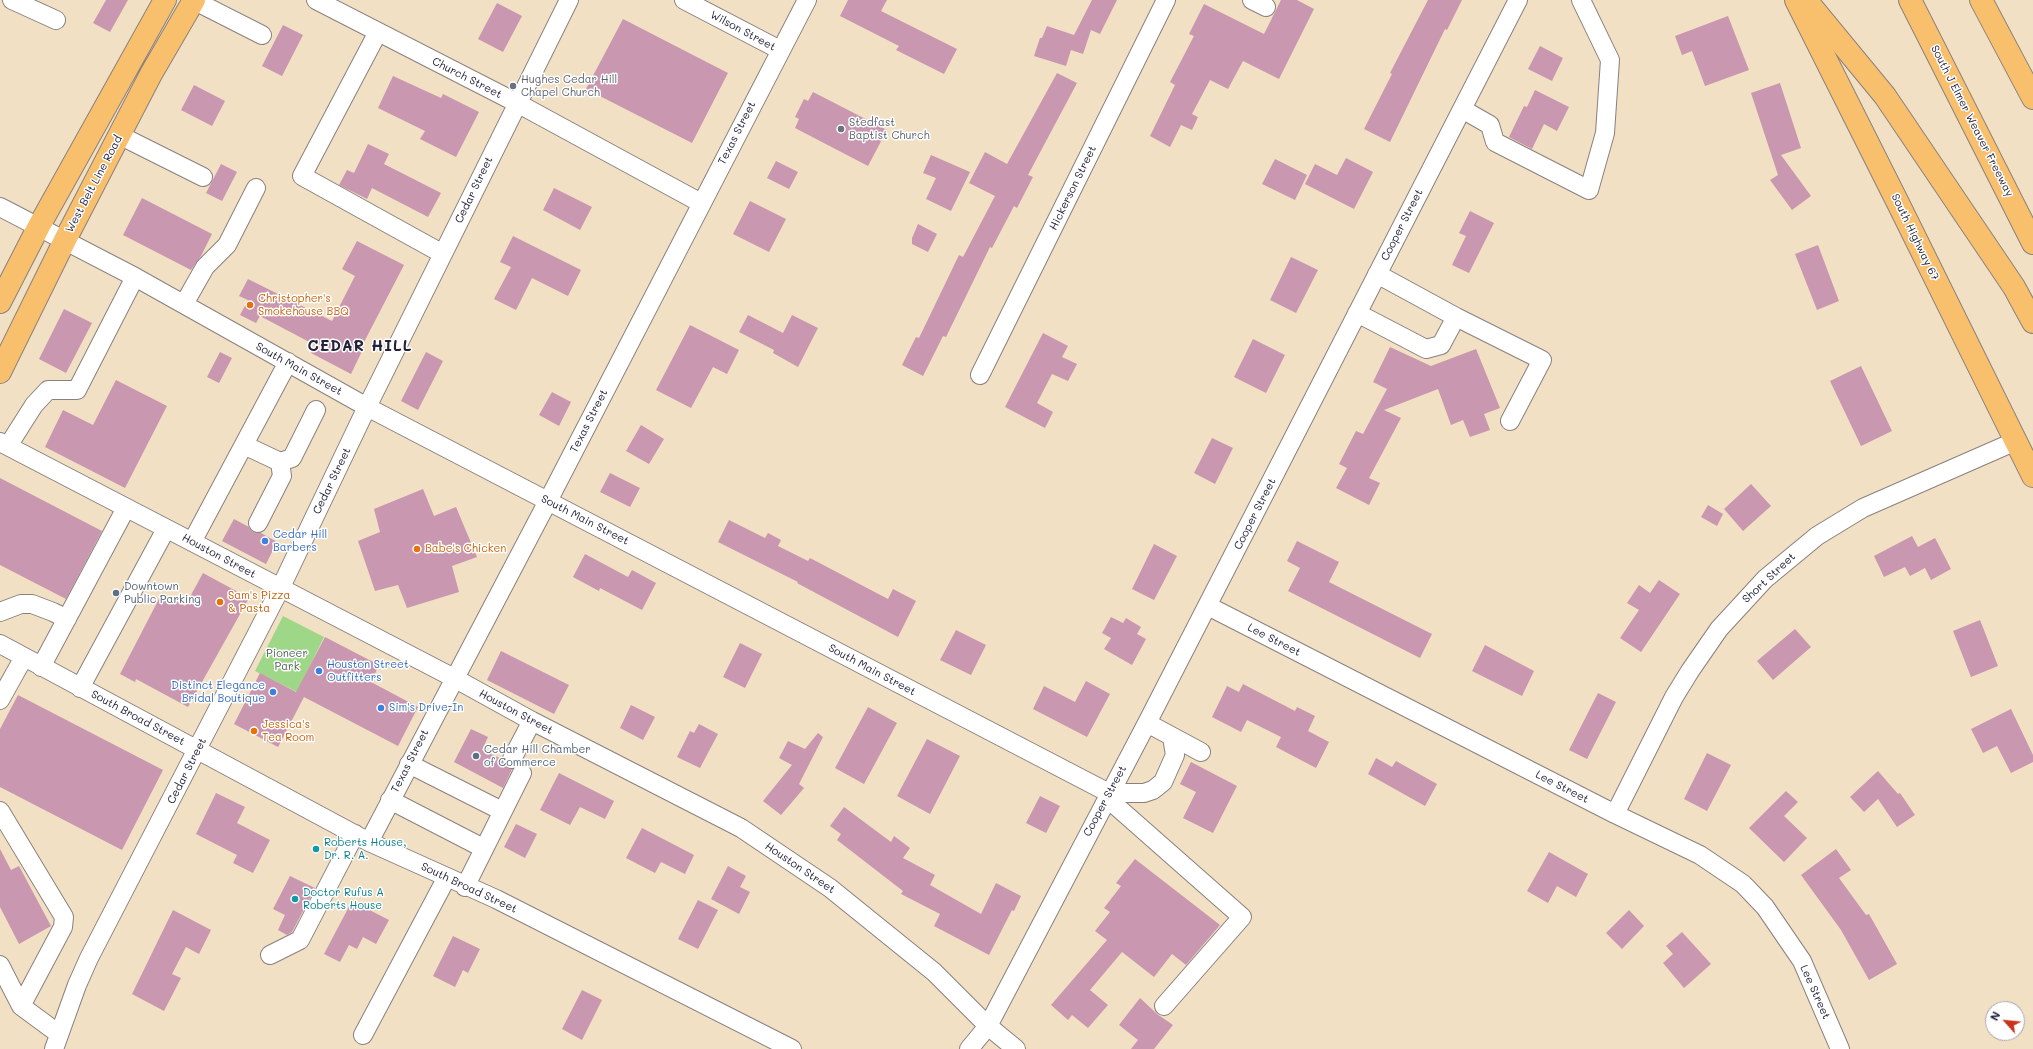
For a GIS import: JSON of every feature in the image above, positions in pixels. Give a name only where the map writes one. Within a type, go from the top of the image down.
[{"type":"main road","points":[[0,302],[39,226],[165,0]]},
{"type":"main road","name":"West Belt Line Road","points":[[0,372],[119,135],[151,74],[193,0]]},
{"type":"main road","name":"South Highway 67","points":[[1796,0],[2033,476]]},
{"type":"main road","points":[[1806,0],[1885,96],[2014,287],[2033,322]]},
{"type":"main road","name":"South J Elmer Weaver Freeway","points":[[1910,0],[2033,243]]},
{"type":"main road","points":[[1981,0],[2033,98]]},
{"type":"street","points":[[12,0],[56,20]]},
{"type":"street","points":[[193,0],[262,35]]},
{"type":"street","name":"Church Street","points":[[316,0],[517,103],[701,203]]},
{"type":"street","name":"Cedar Street","points":[[57,1041],[77,984],[89,958],[198,750],[280,588],[367,407],[569,0]]},
{"type":"street","name":"Wilson Street","points":[[684,0],[780,50]]},
{"type":"street","name":"Texas Street","points":[[270,955],[300,940],[362,838],[390,800],[548,501],[807,0]]},
{"type":"street","name":"Hickerson Street","points":[[980,375],[1166,0]]},
{"type":"street","name":"Cooper Street","points":[[988,1026],[1208,606],[1518,0]]},
{"type":"street","points":[[1462,109],[1490,125],[1495,142],[1589,190],[1605,133],[1610,60],[1582,0]]},
{"type":"street","points":[[378,32],[302,176],[443,254]]},
{"type":"street","points":[[119,135],[203,177]]},
{"type":"street","points":[[184,304],[205,267],[227,245],[256,188]]},
{"type":"street","name":"South Main Street","points":[[0,207],[135,276],[367,407],[1108,796]]},
{"type":"street","points":[[1377,274],[1456,317],[1542,360],[1510,421]]},
{"type":"street","points":[[4,444],[34,405],[48,390],[76,390],[135,276]]},
{"type":"street","points":[[1357,313],[1426,349],[1441,345],[1456,317]]},
{"type":"street","points":[[192,542],[288,362]]},
{"type":"street","points":[[244,445],[280,462],[292,458],[316,410]]},
{"type":"street","name":"Short Street","points":[[1615,814],[1674,697],[1690,671],[1719,629],[1765,580],[1817,536],[1863,508],[2016,441]]},
{"type":"street","name":"Houston Street","points":[[4,444],[454,678],[532,721],[741,828],[824,884],[934,972],[988,1026],[1016,1049]]},
{"type":"street","points":[[258,523],[282,476],[280,462]]},
{"type":"street","points":[[41,667],[126,508]]},
{"type":"street","points":[[80,688],[166,529]]},
{"type":"street","points":[[0,612],[21,604],[32,604],[67,619]]},
{"type":"street","name":"Lee Street","points":[[1208,606],[1615,814],[1700,855],[1743,884],[1760,902],[1802,961],[1840,1049]]},
{"type":"street","name":"South Broad Street","points":[[0,644],[362,838],[447,877],[465,887],[496,899],[792,1049]]},
{"type":"street","points":[[0,700],[24,657]]},
{"type":"street","points":[[465,887],[502,811],[532,721]]},
{"type":"street","points":[[1147,724],[1201,752]]},
{"type":"street","points":[[1108,796],[1144,793],[1153,790],[1163,782],[1175,755],[1172,737]]},
{"type":"street","points":[[409,764],[502,811]]},
{"type":"street","points":[[1108,796],[1242,917],[1164,1006]]},
{"type":"street","points":[[390,800],[483,848]]},
{"type":"street","points":[[0,811],[64,917],[63,926],[21,1006]]},
{"type":"street","points":[[363,1036],[447,877]]},
{"type":"street","points":[[0,965],[21,1006],[57,1041]]},
{"type":"street","points":[[969,1049],[988,1026]]},
{"type":"green space","name":"Pioneer Park","points":[[283,616],[324,637],[297,692],[255,671]]},
{"type":"building","points":[[106,0],[128,0],[110,32],[93,23]]},
{"type":"building","points":[[848,0],[887,0],[881,11],[957,49],[944,74],[896,50],[899,46],[840,16]]},
{"type":"building","points":[[1092,0],[1117,0],[1100,34],[1091,30],[1083,54],[1071,50],[1066,66],[1034,56],[1040,38],[1042,38],[1047,26],[1074,35]]},
{"type":"building","points":[[1281,0],[1297,0],[1314,9],[1279,79],[1243,61],[1228,89],[1210,80],[1192,114],[1198,117],[1192,130],[1181,125],[1170,147],[1150,136],[1175,85],[1170,82],[1194,36],[1189,34],[1204,4],[1264,34]]},
{"type":"building","points":[[1428,0],[1462,0],[1447,30],[1445,29],[1390,142],[1364,129],[1392,74],[1390,73]]},
{"type":"building","points":[[497,3],[522,16],[503,52],[478,39]]},
{"type":"building","points":[[1728,16],[1749,70],[1705,86],[1692,51],[1682,55],[1675,36]]},
{"type":"building","points":[[623,19],[728,73],[692,143],[586,89]]},
{"type":"building","points":[[283,25],[303,35],[282,76],[262,66]]},
{"type":"building","points":[[1540,46],[1563,58],[1552,81],[1528,69]]},
{"type":"building","points":[[1057,73],[1077,83],[1028,175],[1033,177],[1017,208],[1014,206],[992,248],[990,247],[946,337],[943,336],[923,376],[902,365],[916,337],[919,338],[959,255],[963,257],[995,196],[969,183],[985,152],[1007,164]]},
{"type":"building","points":[[393,76],[441,98],[443,94],[479,112],[456,157],[420,139],[425,131],[378,108]]},
{"type":"building","points":[[1780,83],[1801,148],[1781,155],[1811,196],[1792,210],[1770,180],[1778,175],[1751,93]]},
{"type":"building","points":[[194,85],[225,101],[212,126],[181,110]]},
{"type":"building","points":[[1535,90],[1569,107],[1557,131],[1544,124],[1532,149],[1509,137],[1524,106],[1527,107]]},
{"type":"building","name":"Stedfast Baptist Church","points":[[813,92],[887,130],[868,166],[795,128],[799,119],[795,117],[804,99],[808,101]]},
{"type":"building","points":[[368,144],[389,154],[384,164],[441,193],[428,217],[372,188],[367,199],[339,185],[347,170],[354,173]]},
{"type":"building","points":[[931,155],[970,172],[951,211],[926,199],[936,178],[923,173]]},
{"type":"building","points":[[1346,158],[1373,172],[1354,209],[1305,184],[1315,164],[1337,175]]},
{"type":"building","points":[[1275,159],[1307,175],[1295,200],[1262,184]]},
{"type":"building","points":[[776,161],[798,172],[789,189],[767,178]]},
{"type":"building","points":[[221,164],[237,172],[222,201],[206,193]]},
{"type":"building","points":[[554,188],[592,207],[580,230],[543,210]]},
{"type":"building","points":[[142,198],[212,234],[201,256],[191,270],[123,235]]},
{"type":"building","points":[[750,201],[786,219],[769,252],[733,234]]},
{"type":"building","points":[[1470,211],[1494,223],[1469,273],[1452,265],[1466,236],[1459,233]]},
{"type":"building","points":[[918,224],[937,234],[928,252],[912,244],[912,238]]},
{"type":"building","points":[[513,236],[581,270],[568,296],[532,278],[516,310],[494,299],[511,267],[500,262]]},
{"type":"building","points":[[357,241],[404,265],[362,346],[364,347],[351,374],[311,353],[315,345],[260,316],[256,323],[240,315],[248,300],[239,296],[248,279],[332,321],[355,276],[342,269]]},
{"type":"building","points":[[1818,245],[1839,301],[1817,310],[1795,254]]},
{"type":"building","points":[[1291,257],[1318,270],[1296,313],[1270,300]]},
{"type":"building","points":[[64,309],[92,323],[66,373],[39,359]]},
{"type":"building","points":[[748,315],[783,333],[792,315],[818,328],[798,367],[773,353],[774,350],[739,332]]},
{"type":"building","points":[[690,325],[739,350],[727,374],[713,367],[691,408],[656,390]]},
{"type":"building","points":[[1043,333],[1068,346],[1062,357],[1077,364],[1068,381],[1052,374],[1037,403],[1053,412],[1045,428],[1005,407]]},
{"type":"building","points":[[1253,339],[1285,355],[1266,393],[1234,377]]},
{"type":"building","points":[[1390,347],[1431,366],[1476,349],[1500,408],[1484,414],[1490,430],[1470,437],[1463,420],[1451,425],[1438,389],[1384,410],[1401,418],[1369,478],[1380,483],[1369,505],[1336,488],[1347,468],[1339,464],[1356,431],[1363,434],[1387,389],[1373,382]]},
{"type":"building","points":[[220,352],[232,358],[219,383],[207,377]]},
{"type":"building","points":[[426,352],[443,361],[418,410],[401,401]]},
{"type":"building","points":[[1861,366],[1892,431],[1861,446],[1830,381]]},
{"type":"building","points":[[116,380],[167,406],[125,488],[45,447],[63,410],[93,425]]},
{"type":"building","points":[[552,392],[571,402],[559,426],[539,415]]},
{"type":"building","points":[[641,425],[664,439],[649,464],[626,451]]},
{"type":"building","points":[[1212,438],[1233,448],[1215,484],[1194,473]]},
{"type":"building","points":[[610,473],[640,488],[630,507],[600,492]]},
{"type":"building","points":[[0,478],[102,531],[66,599],[0,565]]},
{"type":"building","points":[[1751,484],[1771,506],[1743,531],[1724,509]]},
{"type":"building","name":"Babe's Chicken","points":[[423,489],[434,516],[456,507],[477,557],[452,566],[459,592],[407,608],[398,585],[375,591],[358,541],[380,532],[374,509]]},
{"type":"building","points":[[1708,505],[1723,514],[1717,526],[1701,517]]},
{"type":"building","points":[[234,519],[249,527],[253,532],[261,533],[277,542],[266,564],[222,541]]},
{"type":"building","points":[[729,520],[765,538],[768,533],[781,540],[778,546],[808,561],[810,558],[888,599],[893,589],[916,601],[898,637],[797,583],[798,582],[718,542]]},
{"type":"building","points":[[1912,536],[1918,547],[1935,538],[1951,569],[1931,580],[1925,568],[1910,576],[1905,567],[1884,577],[1874,556]]},
{"type":"building","points":[[1297,541],[1339,562],[1329,582],[1432,634],[1420,658],[1288,591],[1300,568],[1287,561]]},
{"type":"building","points":[[1154,544],[1177,556],[1154,600],[1132,589]]},
{"type":"building","points":[[585,554],[628,577],[632,570],[656,583],[642,610],[600,588],[599,591],[573,577]]},
{"type":"building","points":[[203,573],[249,598],[188,707],[136,679],[135,682],[120,674],[162,593],[185,606]]},
{"type":"building","points":[[1659,580],[1680,594],[1641,652],[1620,638],[1639,610],[1627,603],[1639,585],[1650,593]]},
{"type":"building","points":[[1111,617],[1123,623],[1126,618],[1141,627],[1137,634],[1146,639],[1132,665],[1104,649],[1111,638],[1102,633]]},
{"type":"building","points":[[1980,620],[1998,666],[1971,677],[1953,631]]},
{"type":"building","points":[[1795,629],[1811,647],[1773,680],[1757,661]]},
{"type":"building","points":[[956,630],[986,645],[971,675],[940,660]]},
{"type":"building","points":[[325,637],[379,665],[371,682],[418,707],[398,746],[304,697],[278,747],[234,724],[260,673],[296,692]]},
{"type":"building","points":[[740,643],[762,654],[745,688],[723,677]]},
{"type":"building","points":[[1485,645],[1534,671],[1522,696],[1472,671]]},
{"type":"building","points":[[501,651],[569,685],[554,714],[487,680]]},
{"type":"building","points":[[1086,681],[1110,694],[1087,737],[1033,709],[1044,686],[1075,702]]},
{"type":"building","points":[[1243,684],[1295,711],[1297,707],[1315,716],[1308,731],[1329,742],[1316,768],[1276,747],[1281,737],[1247,720],[1241,732],[1212,717],[1227,686],[1239,692]]},
{"type":"building","points":[[1598,693],[1616,702],[1587,759],[1569,750]]},
{"type":"building","points":[[18,695],[163,770],[122,850],[0,787],[0,729]]},
{"type":"building","points":[[631,705],[655,717],[643,740],[620,728]]},
{"type":"building","points":[[868,707],[897,723],[864,784],[835,768]]},
{"type":"building","points":[[2011,709],[2033,755],[2033,762],[2011,773],[1997,746],[1983,753],[1971,729]]},
{"type":"building","points":[[699,724],[718,734],[700,768],[677,757],[690,731],[694,733]]},
{"type":"building","name":"Cedar Hill Chamber of Commerce","points":[[471,729],[488,737],[482,750],[502,759],[503,765],[512,769],[503,788],[454,762]]},
{"type":"building","points":[[818,733],[823,737],[799,784],[804,788],[781,815],[763,801],[792,765],[779,758],[788,741],[805,749]]},
{"type":"building","points":[[927,739],[960,756],[930,814],[897,796]]},
{"type":"building","points":[[1707,753],[1731,765],[1707,811],[1684,799]]},
{"type":"building","points":[[1376,758],[1392,767],[1396,761],[1437,784],[1425,806],[1368,774]]},
{"type":"building","points":[[1191,762],[1237,786],[1213,833],[1183,818],[1196,792],[1180,784]]},
{"type":"building","points":[[1878,771],[1898,794],[1900,793],[1915,815],[1897,827],[1878,799],[1864,812],[1850,797]]},
{"type":"building","points":[[559,773],[614,801],[605,819],[580,807],[570,825],[540,810]]},
{"type":"building","points":[[1786,791],[1798,802],[1784,816],[1807,838],[1784,862],[1749,828]]},
{"type":"building","points":[[216,793],[245,807],[237,823],[270,840],[253,873],[233,863],[237,855],[196,834]]},
{"type":"building","points":[[1040,796],[1060,806],[1046,833],[1026,823]]},
{"type":"building","points":[[844,807],[891,842],[894,836],[910,848],[903,858],[935,875],[930,885],[981,914],[996,883],[1021,896],[1014,911],[1012,910],[989,955],[934,926],[940,914],[901,894],[903,891],[837,840],[841,834],[830,826]]},
{"type":"building","points":[[516,824],[537,834],[525,858],[504,847]]},
{"type":"building","points":[[642,828],[694,855],[685,874],[661,862],[655,873],[626,858]]},
{"type":"building","points":[[0,849],[11,870],[19,866],[51,926],[19,944],[0,907]]},
{"type":"building","points":[[1836,849],[1851,870],[1839,878],[1866,915],[1869,914],[1897,964],[1869,980],[1841,930],[1801,875]]},
{"type":"building","points":[[1549,852],[1588,874],[1576,897],[1557,886],[1548,903],[1527,891]]},
{"type":"building","points":[[1135,859],[1220,925],[1186,965],[1172,954],[1154,977],[1122,952],[1090,990],[1108,1005],[1088,1028],[1072,1015],[1068,1020],[1051,1005],[1107,940],[1095,931],[1110,912],[1104,908],[1121,886],[1116,883]]},
{"type":"building","points":[[728,866],[746,876],[740,887],[750,892],[739,914],[711,899]]},
{"type":"building","name":"Doctor Rufus A Roberts House","points":[[290,876],[315,888],[292,932],[287,935],[278,930],[285,915],[273,909]]},
{"type":"building","points":[[698,900],[718,910],[698,949],[678,939]]},
{"type":"building","points":[[352,901],[389,920],[376,944],[363,937],[357,949],[349,945],[340,962],[324,954]]},
{"type":"building","points":[[173,910],[211,930],[199,954],[186,947],[172,974],[181,978],[164,1011],[132,994]]},
{"type":"building","points":[[1629,910],[1644,926],[1622,949],[1606,933]]},
{"type":"building","points":[[1682,932],[1711,964],[1684,988],[1663,963],[1673,954],[1666,946]]},
{"type":"building","points":[[453,936],[480,949],[468,973],[463,970],[455,987],[433,976]]},
{"type":"building","points":[[582,990],[602,1000],[582,1040],[562,1029]]},
{"type":"building","points":[[1140,998],[1157,1014],[1173,1025],[1154,1049],[1131,1049],[1138,1040],[1119,1025]]},
{"type":"place","name":"Hughes Cedar Hill Chapel Church","points":[[513,86]]},
{"type":"place","name":"Stedfast Baptist Church","points":[[841,129]]},
{"type":"place","name":"Christopher's Smokehouse BBQ","points":[[250,305]]},
{"type":"place","name":"Cedar Hill Barbers","points":[[265,541]]},
{"type":"place","name":"Babe's Chicken","points":[[417,549]]},
{"type":"place","name":"Downtown Public Parking","points":[[116,593]]},
{"type":"place","name":"Sam's Pizza & Pasta","points":[[220,602]]},
{"type":"place","name":"Houston Street Outfitters","points":[[319,671]]},
{"type":"place","name":"Distinct Elegance Bridal Boutique","points":[[273,692]]},
{"type":"place","name":"Sim's Drive-In","points":[[381,708]]},
{"type":"place","name":"Jessica's Tea Room","points":[[254,731]]},
{"type":"place","name":"Cedar Hill Chamber of Commerce","points":[[476,756]]},
{"type":"place","name":"Roberts House, Dr. R. A.","points":[[316,849]]},
{"type":"place","name":"Doctor Rufus A Roberts House","points":[[295,899]]},
{"type":"district","name":"CEDAR HILL","points":[[360,346]]}]
